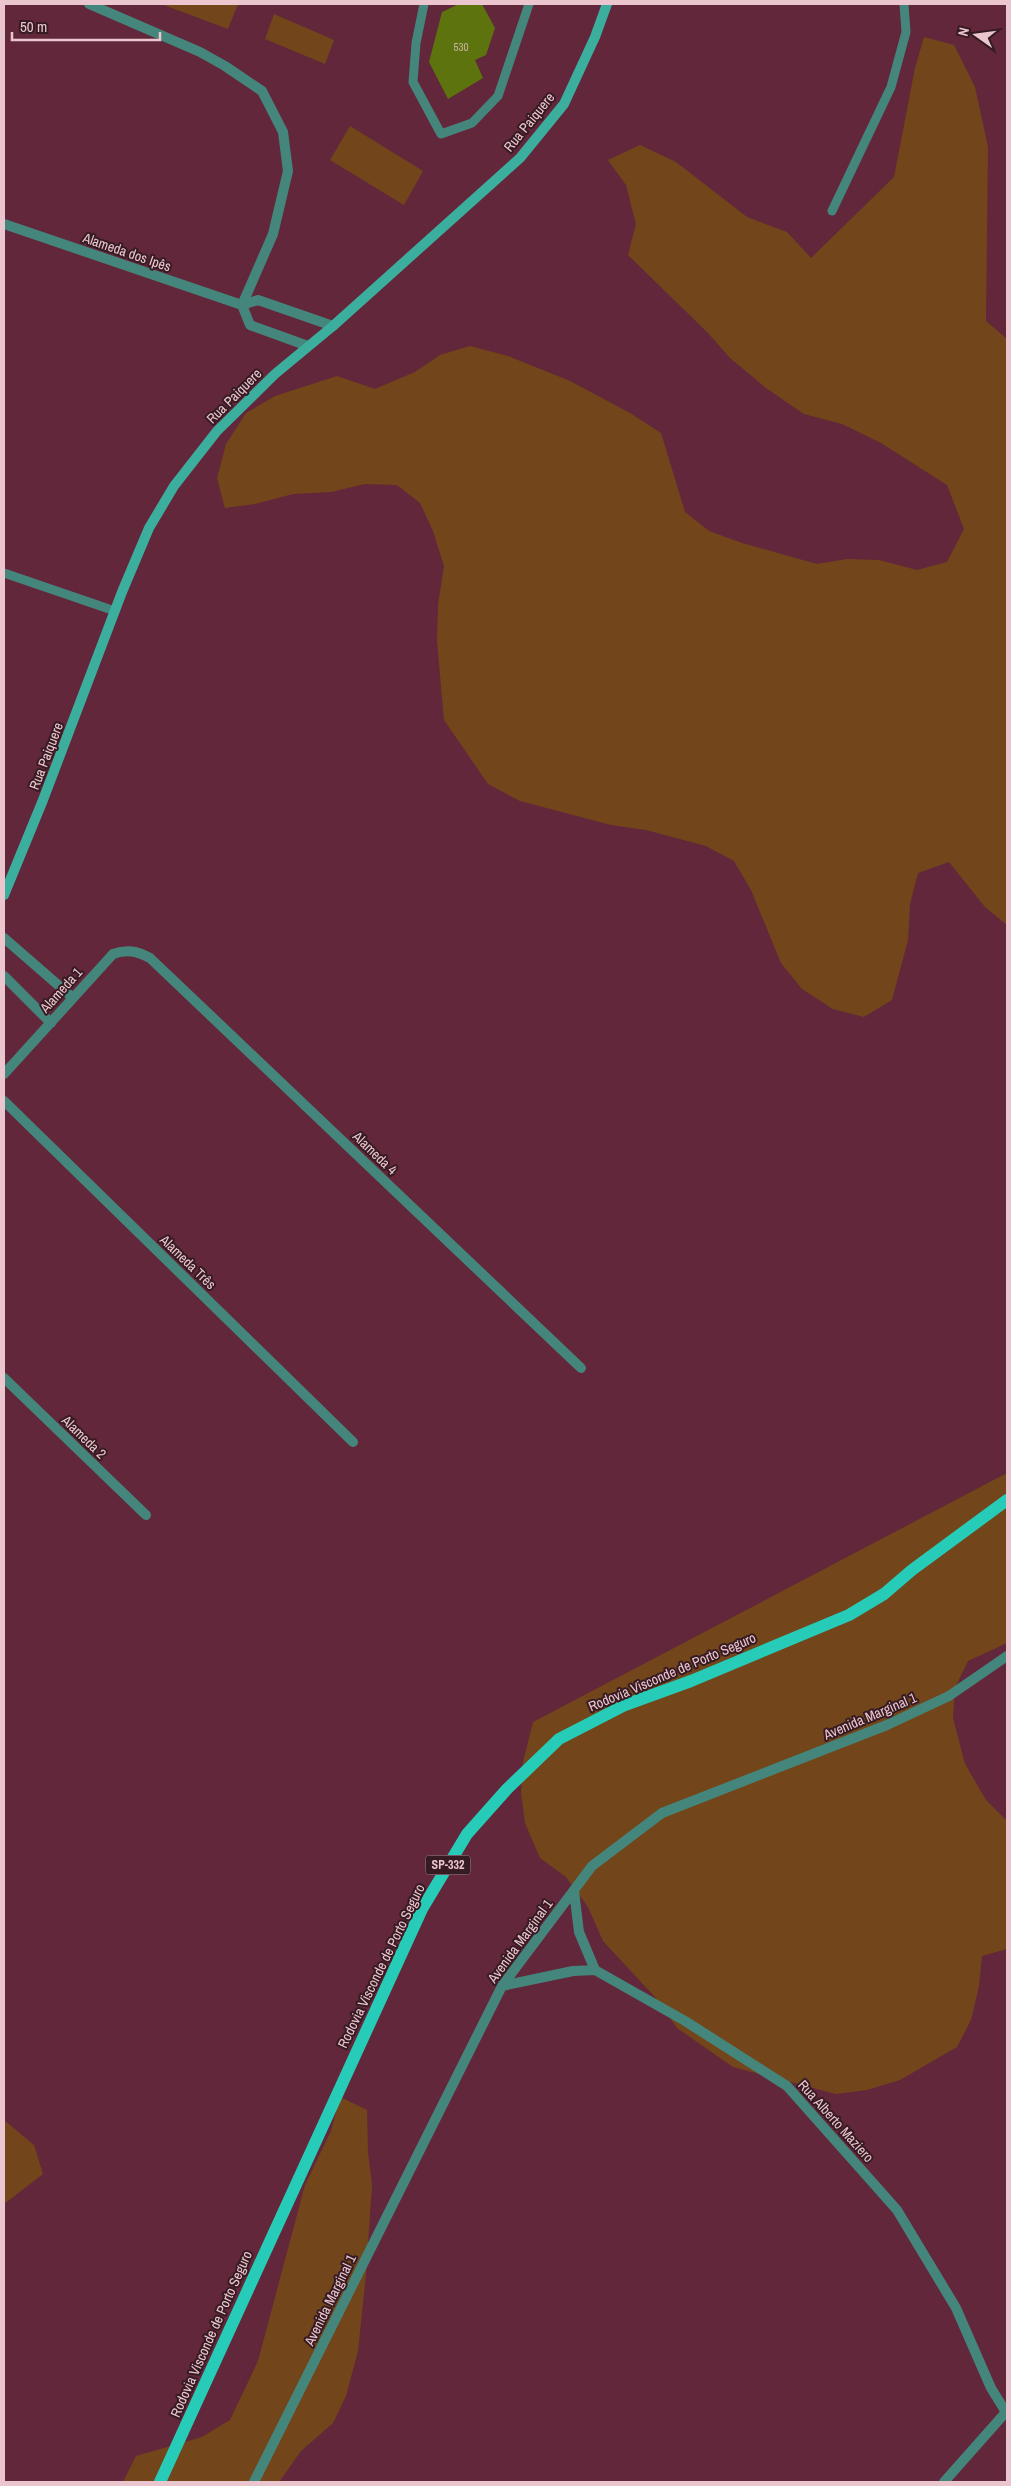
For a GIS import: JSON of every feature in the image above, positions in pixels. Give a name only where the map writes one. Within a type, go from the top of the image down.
[{"type":"main road","name":"Rodovia Visconde de Porto Seguro","points":[[160,2482],[422,1909],[467,1834],[507,1789],[559,1739],[625,1705],[691,1681],[849,1615],[884,1594],[912,1570],[1007,1500]]},
{"type":"street","points":[[89,4],[200,52],[262,91],[283,132],[288,171],[273,234],[242,305],[250,325],[308,346]]},
{"type":"street","name":"Rua Paiquere","points":[[4,895],[149,528],[174,486],[217,431],[275,374],[332,326],[520,158],[564,104],[595,37],[607,4]]},
{"type":"street","name":"Alameda dos Ipês","points":[[4,224],[242,305]]},
{"type":"street","points":[[242,305],[258,300],[332,326]]},
{"type":"street","points":[[4,938],[73,998]]},
{"type":"street","name":"Alameda 1","points":[[4,1074],[113,954],[121,951],[138,951],[150,958]]},
{"type":"street","name":"Alameda 4","points":[[150,958],[582,1368]]},
{"type":"street","points":[[4,976],[51,1023]]},
{"type":"street","name":"Alameda Três","points":[[4,1102],[353,1442]]},
{"type":"street","name":"Alameda 2","points":[[4,1378],[146,1515]]},
{"type":"street","name":"Avenida Marginal 1","points":[[254,2482],[502,1986],[592,1866],[662,1814],[780,1769],[887,1725],[949,1696],[1007,1656]]},
{"type":"street","points":[[502,1986],[573,1971],[596,1970],[579,1932],[574,1890]]},
{"type":"street","name":"Rua Alberto Maziero","points":[[596,1970],[694,2026],[787,2086],[898,2210],[956,2308],[991,2388],[1006,2413]]},
{"type":"street","points":[[944,2482],[1006,2413]]},
{"type":"lane","points":[[424,4],[416,43],[413,82],[441,134],[472,123],[498,96],[529,4]]},
{"type":"lane","points":[[832,211],[892,87],[906,32],[904,4]]},
{"type":"lane","points":[[4,573],[116,611]]},
{"type":"shaded area","points":[[161,4],[238,4],[228,29]]},
{"type":"shaded area","points":[[274,14],[334,40],[325,64],[265,39]]},
{"type":"shaded area","points":[[924,37],[954,45],[975,87],[988,147],[986,321],[1007,339],[1007,925],[985,907],[949,862],[918,873],[910,904],[908,940],[892,1000],[864,1017],[833,1009],[802,989],[781,963],[751,890],[734,861],[706,846],[646,830],[611,825],[520,801],[488,784],[444,720],[437,641],[438,605],[444,566],[433,531],[420,503],[397,485],[365,484],[331,492],[293,494],[255,504],[225,508],[217,478],[226,444],[246,413],[275,396],[337,376],[375,389],[415,372],[440,355],[470,346],[508,356],[570,381],[630,413],[661,433],[685,512],[709,531],[742,543],[817,564],[847,559],[879,560],[917,570],[947,562],[964,529],[947,485],[881,443],[842,424],[804,414],[766,388],[730,358],[708,333],[628,255],[636,224],[626,185],[608,160],[640,145],[676,162],[747,217],[787,232],[811,258],[894,177],[915,68]]},
{"type":"shaded area","points":[[350,126],[423,171],[404,205],[330,160]]},
{"type":"shaded area","points":[[1007,1473],[1007,1643],[968,1661],[955,1688],[953,1718],[965,1764],[986,1800],[1007,1821],[1007,1949],[982,1956],[979,1986],[971,2020],[957,2047],[900,2080],[867,2090],[836,2094],[733,2067],[677,2028],[655,1997],[603,1941],[588,1907],[566,1877],[540,1858],[525,1823],[521,1792],[523,1762],[533,1722]]},
{"type":"shaded area","points":[[340,2097],[367,2110],[368,2153],[372,2185],[366,2274],[358,2351],[346,2396],[333,2423],[301,2451],[279,2482],[123,2482],[136,2456],[202,2437],[230,2420],[258,2361],[305,2185],[331,2131]]},
{"type":"shaded area","points":[[4,2120],[34,2145],[43,2174],[4,2204]]},
{"type":"building","points":[[459,4],[482,4],[495,28],[486,55],[475,60],[483,78],[448,99],[429,62],[442,12]]}]
